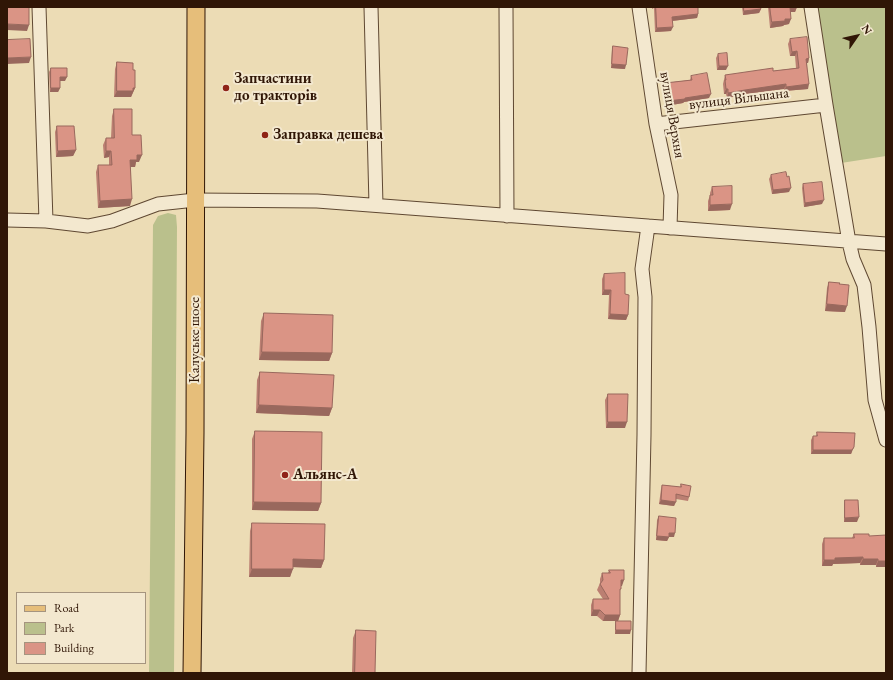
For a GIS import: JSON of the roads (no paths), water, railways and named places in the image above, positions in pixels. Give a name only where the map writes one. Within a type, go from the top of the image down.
[{"type":"main road","name":"Калуське шосе","points":[[192,673],[195,433],[196,7]]},
{"type":"street","points":[[39,7],[46,221]]},
{"type":"street","points":[[371,7],[376,205]]},
{"type":"street","points":[[506,7],[507,216]]},
{"type":"street","name":"вулиця Верхня","points":[[639,7],[656,124],[671,195],[670,228]]},
{"type":"street","points":[[811,7],[849,242],[853,259],[864,285],[875,400],[886,440]]},
{"type":"street","name":"вулиця Вільшана","points":[[656,124],[826,105]]},
{"type":"street","points":[[7,220],[46,221],[88,226],[112,221],[158,204],[195,200],[317,201],[886,244]]},
{"type":"street","points":[[639,673],[644,459],[645,297],[642,268],[648,226]]},
{"type":"place","name":"Запчастини до тракторів","points":[[226,88]]},
{"type":"place","name":"Заправка дешева","points":[[265,135]]},
{"type":"place","name":"Альянс-А","points":[[285,475]]}]
